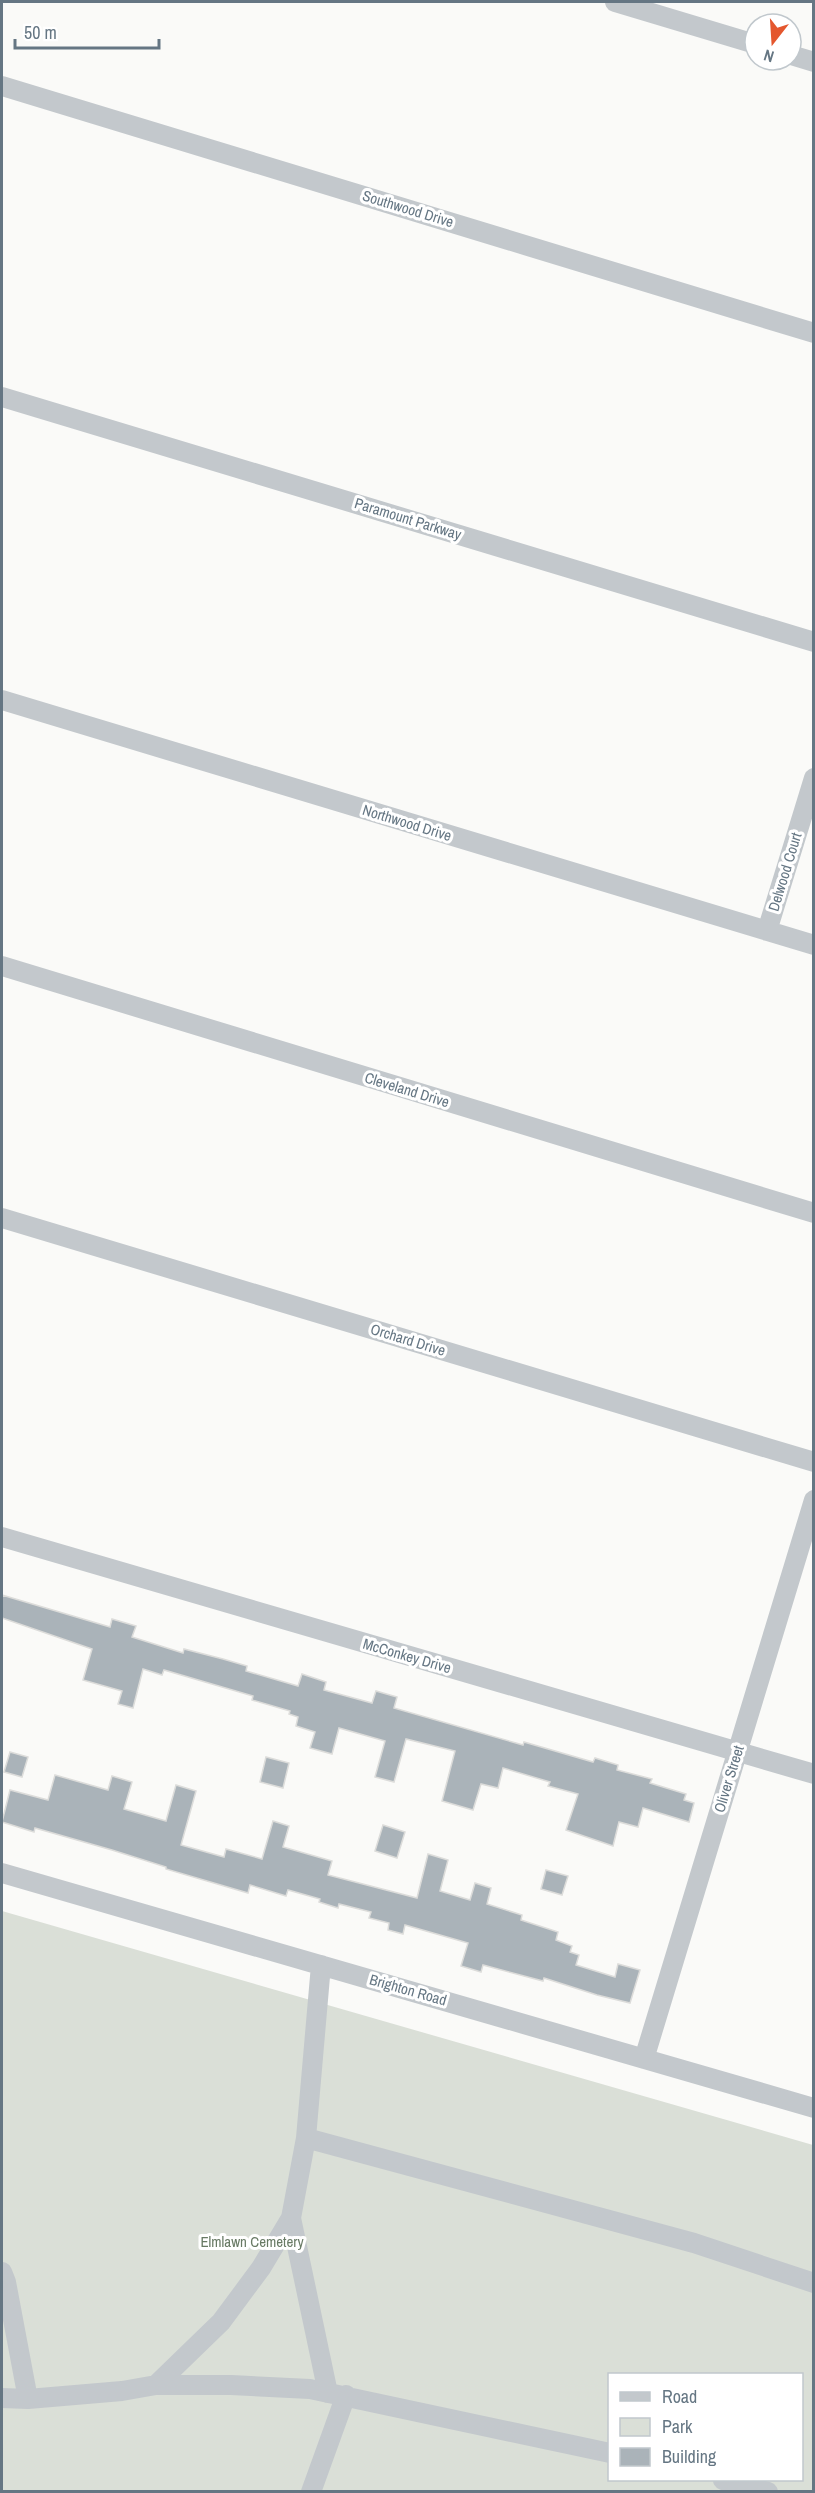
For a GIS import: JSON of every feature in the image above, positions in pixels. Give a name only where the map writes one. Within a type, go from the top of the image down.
[{"type":"street","points":[[615,2],[743,40]]},
{"type":"street","name":"Southwood Drive","points":[[2,86],[813,333]]},
{"type":"street","name":"Paramount Parkway","points":[[2,397],[813,642]]},
{"type":"street","name":"Northwood Drive","points":[[2,700],[813,945]]},
{"type":"street","name":"Delwood Court","points":[[767,931],[813,778]]},
{"type":"street","name":"Cleveland Drive","points":[[2,966],[813,1213]]},
{"type":"street","name":"Orchard Drive","points":[[2,1218],[813,1462]]},
{"type":"street","name":"Oliver Street","points":[[644,2059],[813,1500]]},
{"type":"street","name":"McConkey Drive","points":[[2,1537],[813,1774]]},
{"type":"street","name":"Brighton Road","points":[[2,1873],[813,2108]]},
{"type":"street","points":[[156,2385],[221,2322],[261,2268],[291,2218],[306,2138],[321,1965]]},
{"type":"street","points":[[306,2138],[694,2243],[813,2283]]},
{"type":"street","points":[[291,2218],[337,2394],[311,2492]]},
{"type":"street","points":[[2,2272],[6,2282],[28,2399]]},
{"type":"street","points":[[2,2398],[28,2399],[122,2391],[156,2385],[231,2385],[310,2389],[608,2453]]},
{"type":"street","points":[[727,2481],[768,2492]]},
{"type":"green space","name":"Elmlawn Cemetery","points":[[2,1911],[813,2145],[813,2491],[2,2491]]},
{"type":"building","points":[[2,1595],[110,1627],[112,1619],[136,1626],[132,1637],[183,1653],[184,1649],[247,1666],[246,1671],[298,1686],[302,1674],[326,1682],[324,1690],[372,1703],[376,1691],[397,1697],[394,1708],[523,1745],[524,1742],[593,1762],[595,1758],[618,1765],[617,1770],[652,1779],[650,1783],[686,1794],[684,1800],[694,1803],[689,1822],[643,1808],[638,1827],[619,1822],[613,1846],[566,1830],[578,1794],[548,1786],[550,1782],[503,1768],[498,1788],[481,1784],[473,1810],[442,1801],[455,1751],[406,1739],[394,1782],[375,1777],[385,1741],[339,1728],[332,1754],[310,1748],[315,1732],[296,1726],[298,1717],[289,1714],[290,1711],[252,1700],[253,1696],[164,1670],[162,1675],[143,1669],[133,1708],[118,1704],[122,1691],[83,1680],[92,1649],[2,1618]]},
{"type":"building","points":[[10,1752],[28,1757],[22,1777],[4,1772]]},
{"type":"building","points":[[266,1757],[289,1763],[283,1788],[260,1782]]},
{"type":"building","points":[[55,1775],[108,1790],[112,1776],[132,1782],[124,1809],[166,1821],[176,1785],[196,1791],[181,1845],[224,1857],[226,1849],[262,1859],[273,1821],[289,1826],[283,1847],[332,1861],[328,1875],[417,1898],[428,1854],[448,1860],[440,1891],[470,1900],[475,1883],[491,1888],[487,1904],[522,1915],[521,1920],[558,1932],[556,1940],[572,1946],[570,1952],[579,1955],[576,1965],[615,1977],[618,1964],[640,1970],[630,2003],[544,1978],[543,1981],[483,1965],[481,1972],[461,1966],[468,1943],[405,1925],[403,1934],[388,1930],[389,1923],[369,1918],[371,1912],[339,1904],[338,1908],[319,1902],[320,1899],[288,1890],[286,1896],[250,1885],[248,1893],[166,1869],[166,1867],[112,1850],[35,1828],[34,1832],[2,1822],[10,1790],[48,1800]]},
{"type":"building","points":[[383,1825],[405,1832],[397,1858],[375,1851]]},
{"type":"building","points":[[546,1870],[568,1876],[562,1895],[541,1889]]}]
